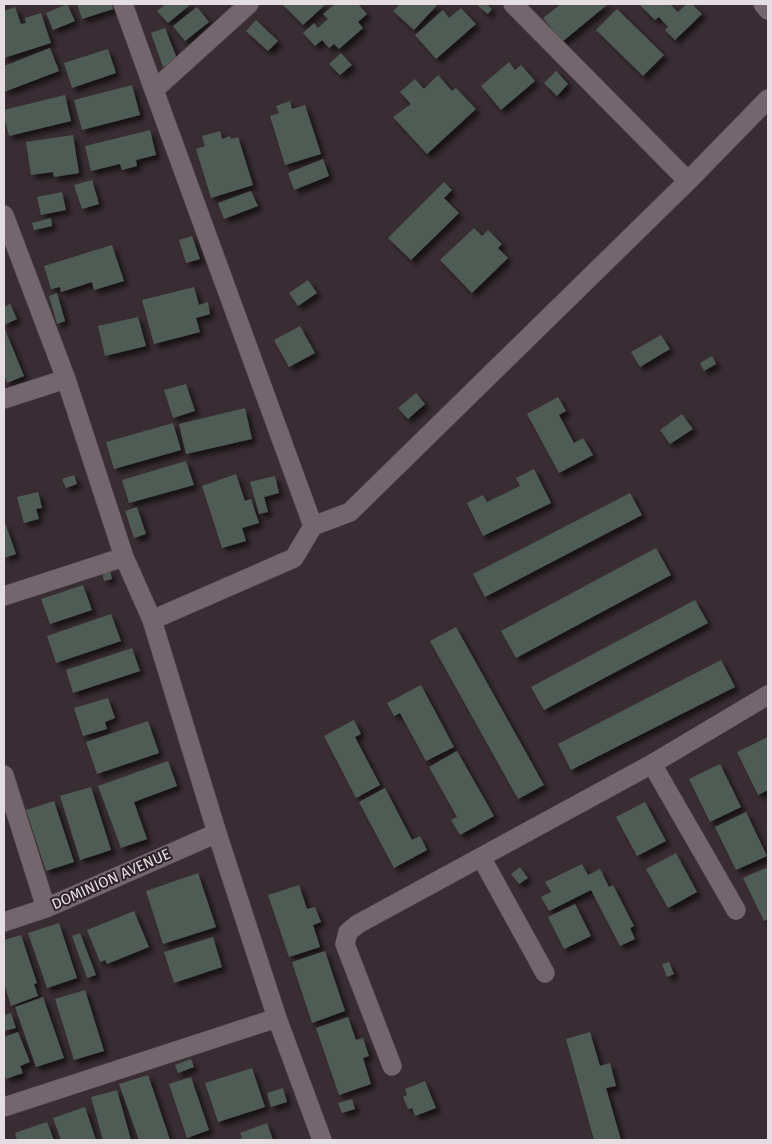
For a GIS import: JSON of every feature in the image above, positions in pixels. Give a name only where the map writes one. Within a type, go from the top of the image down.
[{"type":"street","points":[[123,4],[313,526]]},
{"type":"street","points":[[154,90],[249,4]]},
{"type":"street","points":[[513,4],[688,181]]},
{"type":"street","points":[[763,4],[768,10]]},
{"type":"street","points":[[152,620],[294,558],[313,526],[350,512],[688,181],[768,99]]},
{"type":"street","points":[[4,215],[66,379],[124,557],[152,620],[217,833],[277,1018],[323,1139]]},
{"type":"street","points":[[4,399],[66,379]]},
{"type":"street","points":[[4,596],[124,557]]},
{"type":"street","points":[[392,1066],[345,944],[348,932],[358,924],[652,764],[768,694]]},
{"type":"street","points":[[652,764],[736,910]]},
{"type":"street","points":[[4,775],[46,908]]},
{"type":"street","name":"DOMINION AVENUE","points":[[4,922],[46,908],[217,833]]},
{"type":"street","points":[[482,857],[545,973]]},
{"type":"street","points":[[4,1107],[277,1018]]},
{"type":"building","points":[[67,4],[75,21],[53,30],[46,13]]},
{"type":"building","points":[[77,4],[112,4],[113,9],[82,19]]},
{"type":"building","points":[[166,4],[191,4],[168,23],[157,11]]},
{"type":"building","points":[[282,4],[326,4],[303,25]]},
{"type":"building","points":[[335,4],[358,4],[367,14],[358,22],[363,28],[339,49],[334,44],[329,48],[322,40],[315,46],[303,33],[314,23],[318,28],[328,19],[323,14]]},
{"type":"building","points":[[400,4],[438,4],[414,30],[393,11]]},
{"type":"building","points":[[486,4],[492,9],[488,14],[478,6]]},
{"type":"building","points":[[561,4],[608,4],[562,42],[543,18]]},
{"type":"building","points":[[639,4],[670,4],[678,12],[687,4],[692,4],[702,14],[675,40],[665,30],[668,27],[659,17],[655,20]]},
{"type":"building","points":[[15,7],[21,24],[26,23],[25,18],[41,13],[51,43],[4,58],[4,11]]},
{"type":"building","points":[[197,7],[209,22],[185,41],[173,26]]},
{"type":"building","points":[[461,8],[476,24],[436,59],[415,35],[443,10],[449,18]]},
{"type":"building","points":[[617,9],[664,55],[643,76],[596,30]]},
{"type":"building","points":[[256,20],[278,41],[268,51],[246,31]]},
{"type":"building","points":[[165,28],[178,61],[163,67],[151,33]]},
{"type":"building","points":[[50,48],[59,71],[4,92],[4,66]]},
{"type":"building","points":[[108,49],[116,73],[72,88],[64,63]]},
{"type":"building","points":[[341,53],[352,65],[340,75],[329,64]]},
{"type":"building","points":[[509,62],[515,70],[521,65],[535,81],[501,110],[481,86]]},
{"type":"building","points":[[556,71],[568,84],[557,96],[544,83]]},
{"type":"building","points":[[438,75],[452,91],[456,88],[476,109],[427,154],[393,117],[411,104],[400,92],[415,79],[424,89]]},
{"type":"building","points":[[132,85],[140,115],[82,130],[74,100]]},
{"type":"building","points":[[65,95],[71,121],[9,136],[4,110]]},
{"type":"building","points":[[290,101],[292,109],[305,105],[321,154],[285,165],[270,116],[279,113],[276,106]]},
{"type":"building","points":[[150,130],[156,155],[136,160],[137,166],[122,170],[120,164],[91,171],[85,146]]},
{"type":"building","points":[[220,131],[222,139],[230,136],[231,139],[238,137],[253,185],[211,198],[196,149],[205,146],[202,136]]},
{"type":"building","points":[[73,135],[79,173],[54,177],[53,172],[31,175],[26,142]]},
{"type":"building","points":[[323,159],[329,176],[294,190],[288,173]]},
{"type":"building","points":[[92,180],[99,204],[82,209],[74,185]]},
{"type":"building","points":[[444,182],[452,190],[444,198],[459,213],[411,260],[388,238]]},
{"type":"building","points":[[251,191],[258,206],[224,219],[218,203]]},
{"type":"building","points":[[62,192],[66,210],[41,215],[37,197]]},
{"type":"building","points":[[51,218],[52,226],[34,230],[32,223]]},
{"type":"building","points":[[474,228],[482,236],[488,230],[502,244],[498,248],[508,258],[472,293],[440,260]]},
{"type":"building","points":[[192,236],[200,259],[186,263],[179,240]]},
{"type":"building","points":[[112,245],[124,281],[94,290],[92,282],[61,292],[60,287],[51,289],[44,266]]},
{"type":"building","points":[[308,280],[317,293],[298,306],[289,293]]},
{"type":"building","points":[[194,287],[199,305],[208,302],[210,314],[196,318],[200,332],[154,344],[142,300]]},
{"type":"building","points":[[57,293],[65,321],[57,324],[49,296]]},
{"type":"building","points":[[10,304],[17,319],[4,325],[4,307]]},
{"type":"building","points":[[138,317],[146,346],[105,356],[98,326]]},
{"type":"building","points":[[300,326],[315,353],[289,367],[274,340]]},
{"type":"building","points":[[4,327],[24,376],[7,383],[4,374]]},
{"type":"building","points":[[661,335],[670,349],[640,367],[631,352]]},
{"type":"building","points":[[712,356],[716,364],[704,371],[700,363]]},
{"type":"building","points":[[186,384],[195,411],[173,418],[164,390]]},
{"type":"building","points":[[416,393],[425,404],[408,419],[398,408]]},
{"type":"building","points":[[558,397],[566,411],[559,415],[574,443],[583,438],[593,455],[559,473],[527,414]]},
{"type":"building","points":[[245,408],[252,439],[186,454],[179,424]]},
{"type":"building","points":[[682,414],[693,429],[670,444],[660,430]]},
{"type":"building","points":[[173,423],[181,450],[114,469],[106,442]]},
{"type":"building","points":[[186,461],[194,485],[129,503],[122,480]]},
{"type":"building","points":[[534,469],[551,503],[483,536],[467,503],[483,495],[487,502],[520,486],[516,478]]},
{"type":"building","points":[[236,474],[245,501],[251,499],[259,523],[242,528],[246,541],[222,548],[202,486]]},
{"type":"building","points":[[74,475],[77,484],[66,488],[62,479]]},
{"type":"building","points":[[275,476],[279,493],[264,497],[268,512],[259,514],[250,482]]},
{"type":"building","points":[[38,492],[42,508],[36,509],[39,519],[24,523],[17,497]]},
{"type":"building","points":[[630,493],[642,515],[485,597],[473,574]]},
{"type":"building","points":[[137,507],[146,534],[134,538],[125,511]]},
{"type":"building","points":[[4,520],[16,554],[4,558]]},
{"type":"building","points":[[656,548],[671,575],[516,658],[501,631]]},
{"type":"building","points":[[110,570],[112,579],[104,581],[102,572]]},
{"type":"building","points":[[83,585],[92,610],[50,624],[41,599]]},
{"type":"building","points":[[695,600],[708,623],[544,710],[531,687]]},
{"type":"building","points":[[111,614],[121,641],[56,663],[47,636]]},
{"type":"building","points":[[456,627],[544,785],[518,799],[430,641]]},
{"type":"building","points":[[132,648],[140,671],[73,693],[66,670]]},
{"type":"building","points":[[721,660],[735,687],[571,770],[558,744]]},
{"type":"building","points":[[421,685],[454,747],[426,761],[400,713],[394,716],[387,703]]},
{"type":"building","points":[[108,698],[115,718],[105,722],[107,729],[83,736],[74,708]]},
{"type":"building","points":[[354,720],[361,734],[355,737],[380,785],[356,798],[324,736]]},
{"type":"building","points":[[148,721],[159,753],[97,774],[86,742]]},
{"type":"building","points":[[768,737],[768,790],[758,795],[737,752]]},
{"type":"building","points":[[457,751],[494,816],[460,835],[451,820],[457,817],[429,767]]},
{"type":"building","points":[[168,761],[177,786],[134,802],[147,839],[121,848],[98,786]]},
{"type":"building","points":[[720,764],[741,807],[710,822],[689,779]]},
{"type":"building","points":[[91,787],[111,850],[80,860],[60,796]]},
{"type":"building","points":[[385,788],[412,840],[420,836],[427,850],[394,868],[359,802]]},
{"type":"building","points":[[54,801],[74,862],[46,871],[26,810]]},
{"type":"building","points":[[645,802],[666,841],[637,856],[616,817]]},
{"type":"building","points":[[746,812],[767,856],[736,870],[715,827]]},
{"type":"building","points":[[676,853],[697,892],[668,908],[646,869]]},
{"type":"building","points":[[582,864],[588,875],[600,869],[609,887],[613,885],[634,926],[630,928],[635,939],[620,946],[591,890],[549,911],[541,897],[551,892],[545,882]]},
{"type":"building","points":[[520,867],[528,878],[519,884],[511,874]]},
{"type":"building","points":[[768,867],[768,919],[764,921],[743,878]]},
{"type":"building","points":[[198,873],[216,927],[163,944],[146,891]]},
{"type":"building","points":[[299,885],[307,909],[315,907],[321,922],[313,925],[320,947],[289,957],[268,895]]},
{"type":"building","points":[[575,904],[591,936],[564,949],[548,917]]},
{"type":"building","points":[[134,911],[149,947],[107,964],[105,960],[100,962],[87,930]]},
{"type":"building","points":[[59,923],[77,978],[47,988],[28,933]]},
{"type":"building","points":[[80,933],[96,975],[87,978],[72,936]]},
{"type":"building","points":[[21,935],[37,983],[34,984],[38,996],[11,1006],[4,983],[4,940]]},
{"type":"building","points":[[213,937],[222,967],[174,983],[164,952]]},
{"type":"building","points":[[325,951],[345,1011],[312,1023],[292,962]]},
{"type":"building","points":[[669,962],[674,974],[667,977],[662,964]]},
{"type":"building","points":[[85,990],[104,1051],[74,1060],[55,999]]},
{"type":"building","points":[[43,997],[64,1058],[36,1067],[15,1007]]},
{"type":"building","points":[[11,1013],[16,1028],[4,1031],[4,1015]]},
{"type":"building","points":[[348,1017],[356,1040],[363,1038],[369,1056],[363,1058],[371,1084],[339,1095],[316,1028]]},
{"type":"building","points":[[18,1032],[30,1062],[20,1066],[23,1073],[6,1079],[4,1073],[4,1037]]},
{"type":"building","points":[[590,1032],[600,1066],[610,1063],[616,1086],[606,1088],[621,1140],[594,1140],[566,1039]]},
{"type":"building","points":[[191,1059],[194,1067],[178,1073],[175,1065]]},
{"type":"building","points":[[252,1068],[265,1107],[218,1122],[205,1083]]},
{"type":"building","points":[[148,1075],[170,1140],[139,1140],[119,1084]]},
{"type":"building","points":[[191,1077],[209,1130],[187,1138],[169,1084]]},
{"type":"building","points":[[425,1081],[436,1108],[415,1116],[412,1108],[408,1109],[403,1097],[407,1095],[405,1089]]},
{"type":"building","points":[[283,1088],[287,1102],[271,1107],[267,1093]]},
{"type":"building","points":[[117,1090],[131,1140],[103,1140],[91,1097]]},
{"type":"building","points":[[352,1099],[355,1109],[342,1113],[338,1103]]},
{"type":"building","points":[[85,1107],[96,1140],[61,1140],[53,1118]]},
{"type":"building","points":[[47,1122],[54,1140],[17,1140],[15,1133]]},
{"type":"building","points":[[267,1123],[273,1140],[237,1140],[242,1138],[240,1133]]}]
